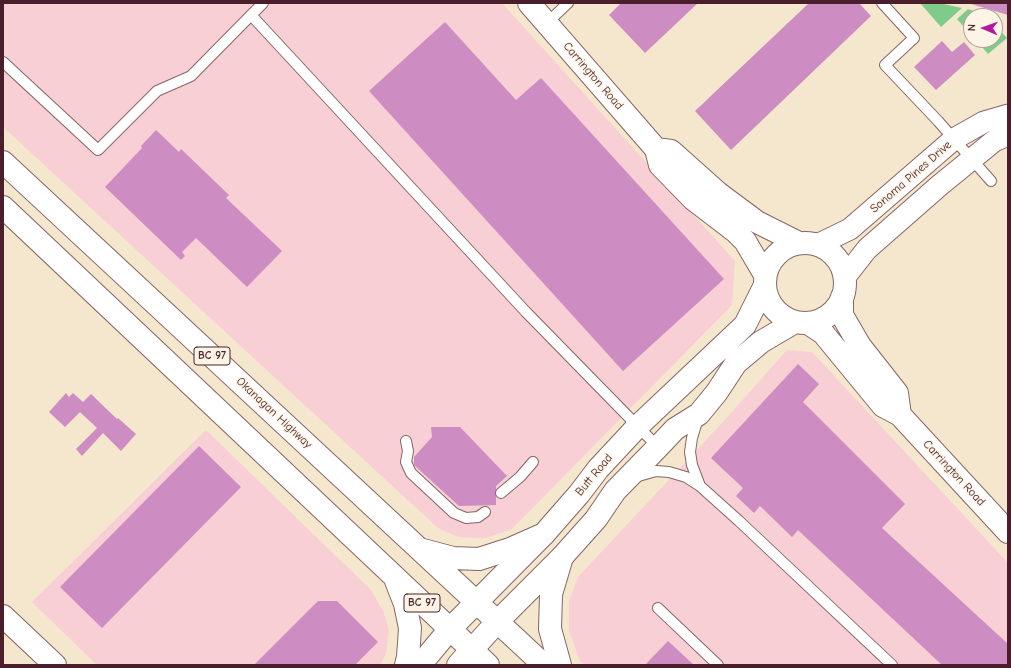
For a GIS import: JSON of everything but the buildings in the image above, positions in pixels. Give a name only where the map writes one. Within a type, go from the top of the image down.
[{"type":"main road","name":"Carrington Road","points":[[529,3],[656,149],[660,165],[693,199],[736,232],[745,241],[765,280]]},
{"type":"main road","points":[[656,149],[671,151],[718,193],[757,222],[808,244],[827,250],[836,257],[842,266],[844,287],[842,315],[860,346],[897,392],[900,415]]},
{"type":"main road","name":"Okanagan Highway","points":[[3,162],[544,665]]},
{"type":"main road","name":"BC 97","points":[[3,207],[450,629],[465,657],[488,665]]},
{"type":"main road","points":[[802,323],[784,317],[774,309],[768,298],[765,280],[770,264],[777,254],[787,247],[808,244]]},
{"type":"main road","name":"Butt Road","points":[[420,665],[476,601],[544,534],[579,494],[598,468],[638,426],[745,325],[765,280]]},
{"type":"main road","points":[[465,657],[498,621],[562,557],[596,519],[615,491],[675,429],[699,414],[717,392],[736,363],[761,342],[802,323],[819,321],[829,315],[837,307],[844,287]]},
{"type":"main road","name":"Carrington Road","points":[[802,323],[823,333],[883,406],[900,415],[1008,532]]},
{"type":"main road","points":[[420,549],[453,558],[479,559],[510,549],[544,534]]},
{"type":"main road","points":[[560,665],[550,629],[551,594],[562,557]]},
{"type":"main road","points":[[394,576],[405,604],[410,628],[406,665]]},
{"type":"main road","points":[[3,616],[55,665]]},
{"type":"street","name":"Sonoma Pines Drive","points":[[808,244],[850,229],[954,139],[984,122],[1008,115]]},
{"type":"street","name":"Sonoma Pines Drive","points":[[844,287],[867,249],[971,158],[994,141],[1008,135]]},
{"type":"lane","points":[[3,62],[98,150],[157,91],[191,76],[263,3]]},
{"type":"lane","points":[[547,23],[568,3]]},
{"type":"lane","points":[[882,3],[914,38],[885,65],[991,181]]},
{"type":"lane","points":[[252,15],[526,312],[658,447]]},
{"type":"lane","points":[[699,414],[692,438],[690,452],[692,465],[700,486]]},
{"type":"lane","points":[[406,441],[408,451],[406,462],[411,472],[454,513],[466,518],[478,517],[485,512]]},
{"type":"lane","points":[[501,493],[520,477],[533,462]]},
{"type":"lane","points":[[627,480],[656,471],[669,472],[686,477],[700,486],[745,526],[892,665]]},
{"type":"lane","points":[[658,608],[718,665]]},
{"type":"shaded area","points":[[3,3],[502,3],[735,261],[732,305],[512,529],[486,538],[458,537],[438,528],[3,127]]},
{"type":"shaded area","points":[[787,350],[812,352],[1008,563],[1008,665],[585,665],[580,661],[569,631],[569,601],[578,577],[722,423]]},
{"type":"shaded area","points":[[206,430],[371,590],[383,611],[389,630],[386,654],[380,665],[97,665],[32,602]]},
{"type":"green space","points":[[920,3],[939,3],[962,8],[941,27]]},
{"type":"green space","points":[[963,14],[963,26],[957,19]]},
{"type":"green space","points":[[1003,34],[1007,38],[1003,41]]},
{"type":"green space","points":[[983,48],[995,48],[988,54]]}]
